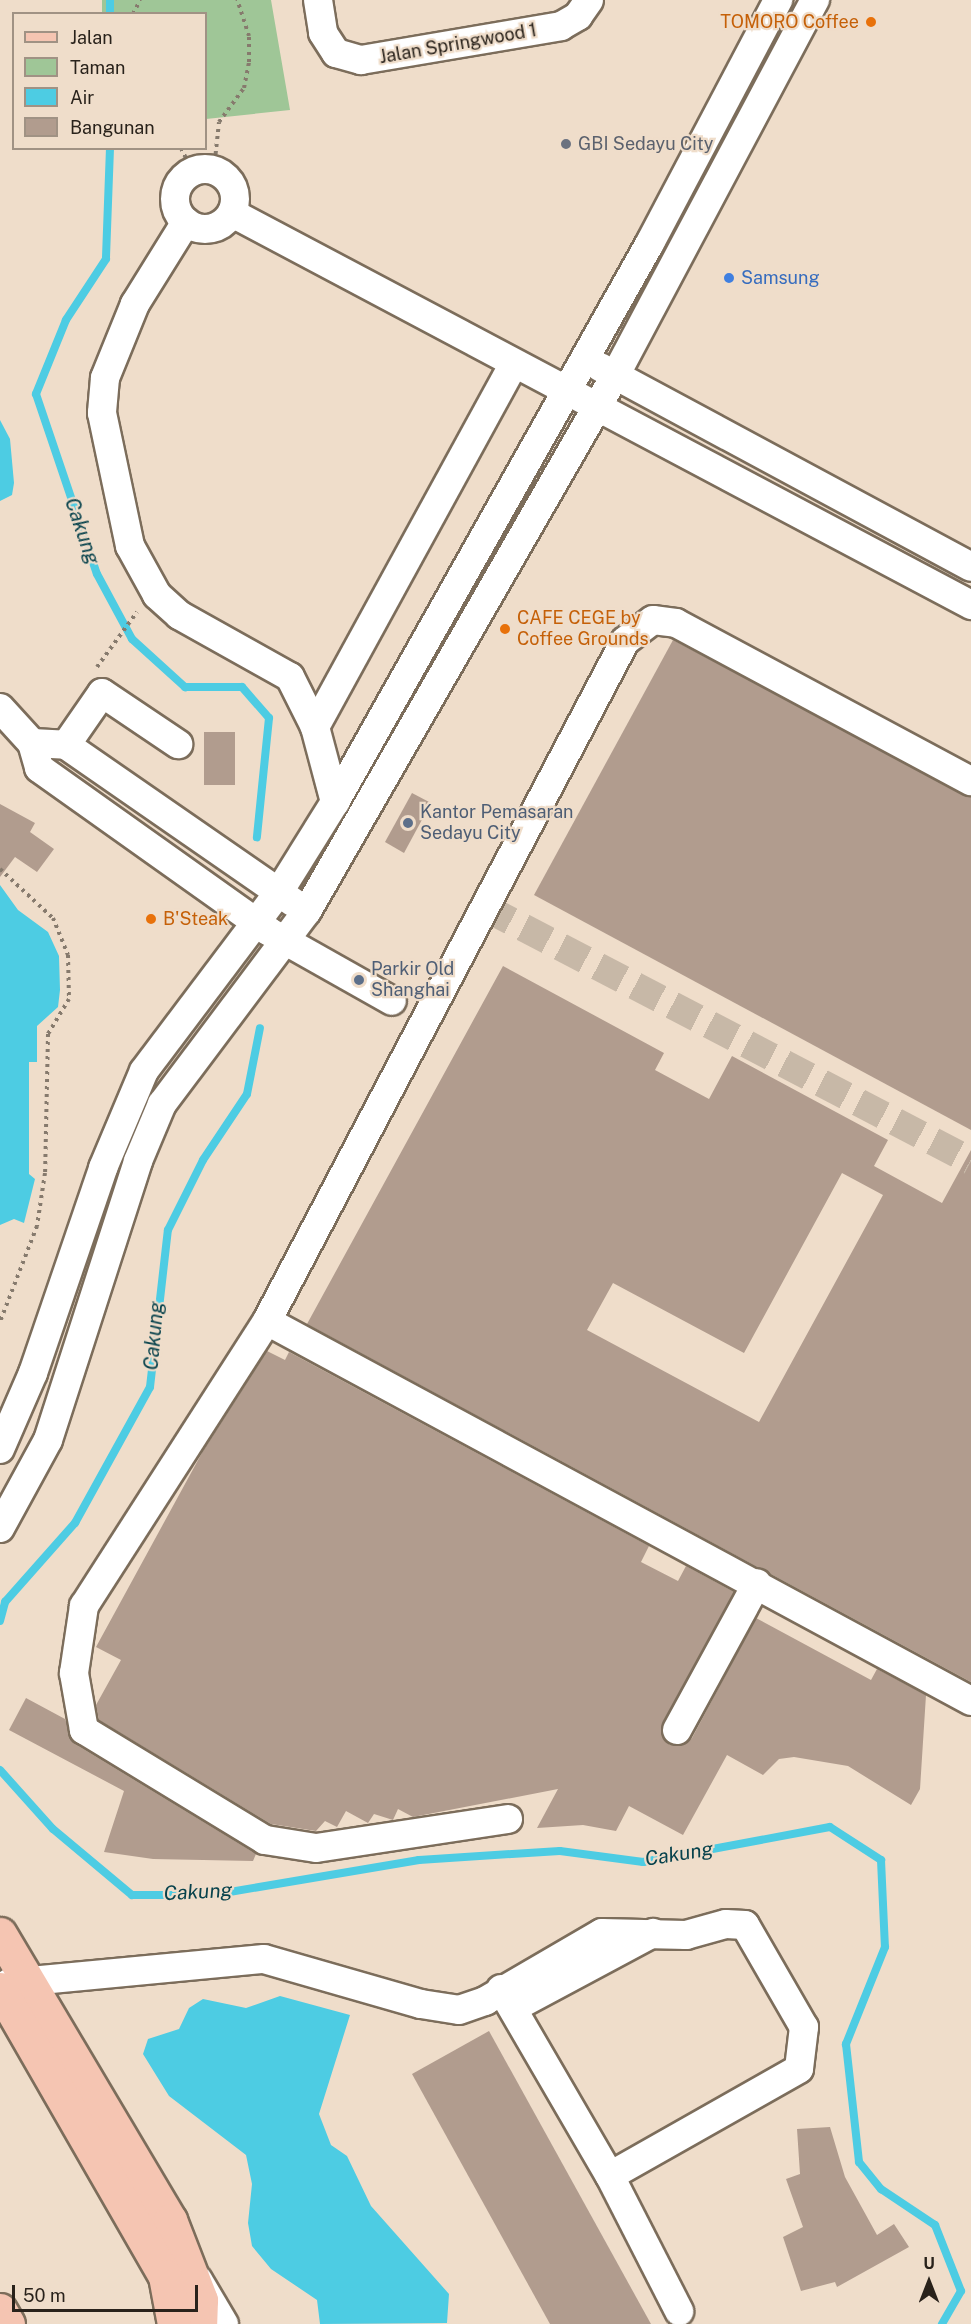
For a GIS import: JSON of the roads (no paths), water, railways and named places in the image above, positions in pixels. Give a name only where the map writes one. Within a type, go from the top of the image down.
[{"type":"main road","points":[[0,1934],[9,1985],[165,2276],[174,2324]]},
{"type":"main road","points":[[9,1985],[170,2220],[201,2300],[200,2324]]},
{"type":"main road","points":[[0,2310],[8,2324]]},
{"type":"street","name":"Jalan Springwood 1","points":[[318,0],[323,33],[336,53],[361,60],[561,26],[584,8]]},
{"type":"street","points":[[0,1449],[144,1071],[279,892],[335,802],[584,360],[778,0]]},
{"type":"street","points":[[0,1528],[48,1440],[138,1161],[162,1104],[307,911],[616,374],[815,0]]},
{"type":"street","points":[[196,163],[231,181],[236,201],[232,213],[214,227],[186,222],[175,195],[196,163]]},
{"type":"street","points":[[232,213],[971,605]]},
{"type":"street","points":[[186,222],[135,304],[105,378],[102,413],[129,546],[158,595],[179,615],[331,698]]},
{"type":"street","points":[[584,360],[616,374],[971,567]]},
{"type":"street","points":[[315,727],[514,364]]},
{"type":"street","points":[[508,1819],[344,1846],[285,1848],[84,1730],[74,1672],[84,1606],[267,1321],[625,641],[653,620],[676,623],[971,781]]},
{"type":"street","points":[[290,676],[315,727],[335,802]]},
{"type":"street","points":[[66,745],[102,693],[178,744]]},
{"type":"street","points":[[2,718],[32,743],[39,768],[284,942],[392,1001]]},
{"type":"street","points":[[32,743],[66,745],[307,911]]},
{"type":"street","points":[[267,1321],[971,1701]]},
{"type":"street","points":[[677,1730],[757,1584]]},
{"type":"street","points":[[9,1985],[264,1959],[442,2009],[473,2008],[507,1998],[653,1933],[686,1935],[726,1924],[752,1929],[804,2027],[804,2045],[794,2076],[610,2176]]},
{"type":"street","points":[[507,1998],[610,2176],[679,2311]]},
{"type":"street","points":[[189,2266],[225,2324]]},
{"type":"water","points":[[0,420],[10,439],[14,483],[12,495],[0,501]]},
{"type":"water","points":[[0,885],[18,910],[48,932],[59,956],[60,990],[58,1007],[37,1026],[37,1062],[29,1062],[29,1174],[35,1179],[24,1223],[14,1219],[0,1225]]},
{"type":"water","points":[[280,1996],[350,2015],[319,2114],[331,2145],[347,2156],[371,2206],[449,2294],[447,2323],[320,2324],[317,2300],[271,2269],[252,2246],[248,2223],[252,2184],[246,2155],[169,2096],[143,2054],[148,2039],[179,2029],[189,2008],[203,1999],[246,2008]]},
{"type":"waterway","name":"Cakung","points":[[110,0],[110,12]]},
{"type":"waterway","name":"Cakung","points":[[110,150],[106,259],[66,320],[36,394],[97,574],[132,639],[185,687],[242,687],[269,718],[257,837]]},
{"type":"waterway","name":"Cakung","points":[[0,1621],[5,1602],[75,1523],[150,1387],[168,1230],[203,1160],[247,1094],[260,1028]]},
{"type":"waterway","name":"Cakung","points":[[0,1770],[53,1829],[132,1895],[212,1895],[419,1860],[560,1851],[643,1862],[830,1827],[881,1860],[885,1947],[846,2044],[859,2162],[881,2189],[935,2225],[961,2291],[942,2324]]},
{"type":"tunnel","points":[[486,908],[971,1161]]},
{"type":"place","name":"TOMORO Coffee","points":[[871,22]]},
{"type":"place","name":"GBI Sedayu City","points":[[566,144]]},
{"type":"place","name":"Samsung","points":[[729,278]]},
{"type":"place","name":"CAFE CEGE by Coffee Grounds","points":[[505,629]]},
{"type":"place","name":"Kantor Pemasaran Sedayu City","points":[[408,823]]},
{"type":"place","name":"B'Steak","points":[[151,919]]},
{"type":"place","name":"Parkir Old Shanghai","points":[[359,980]]}]
